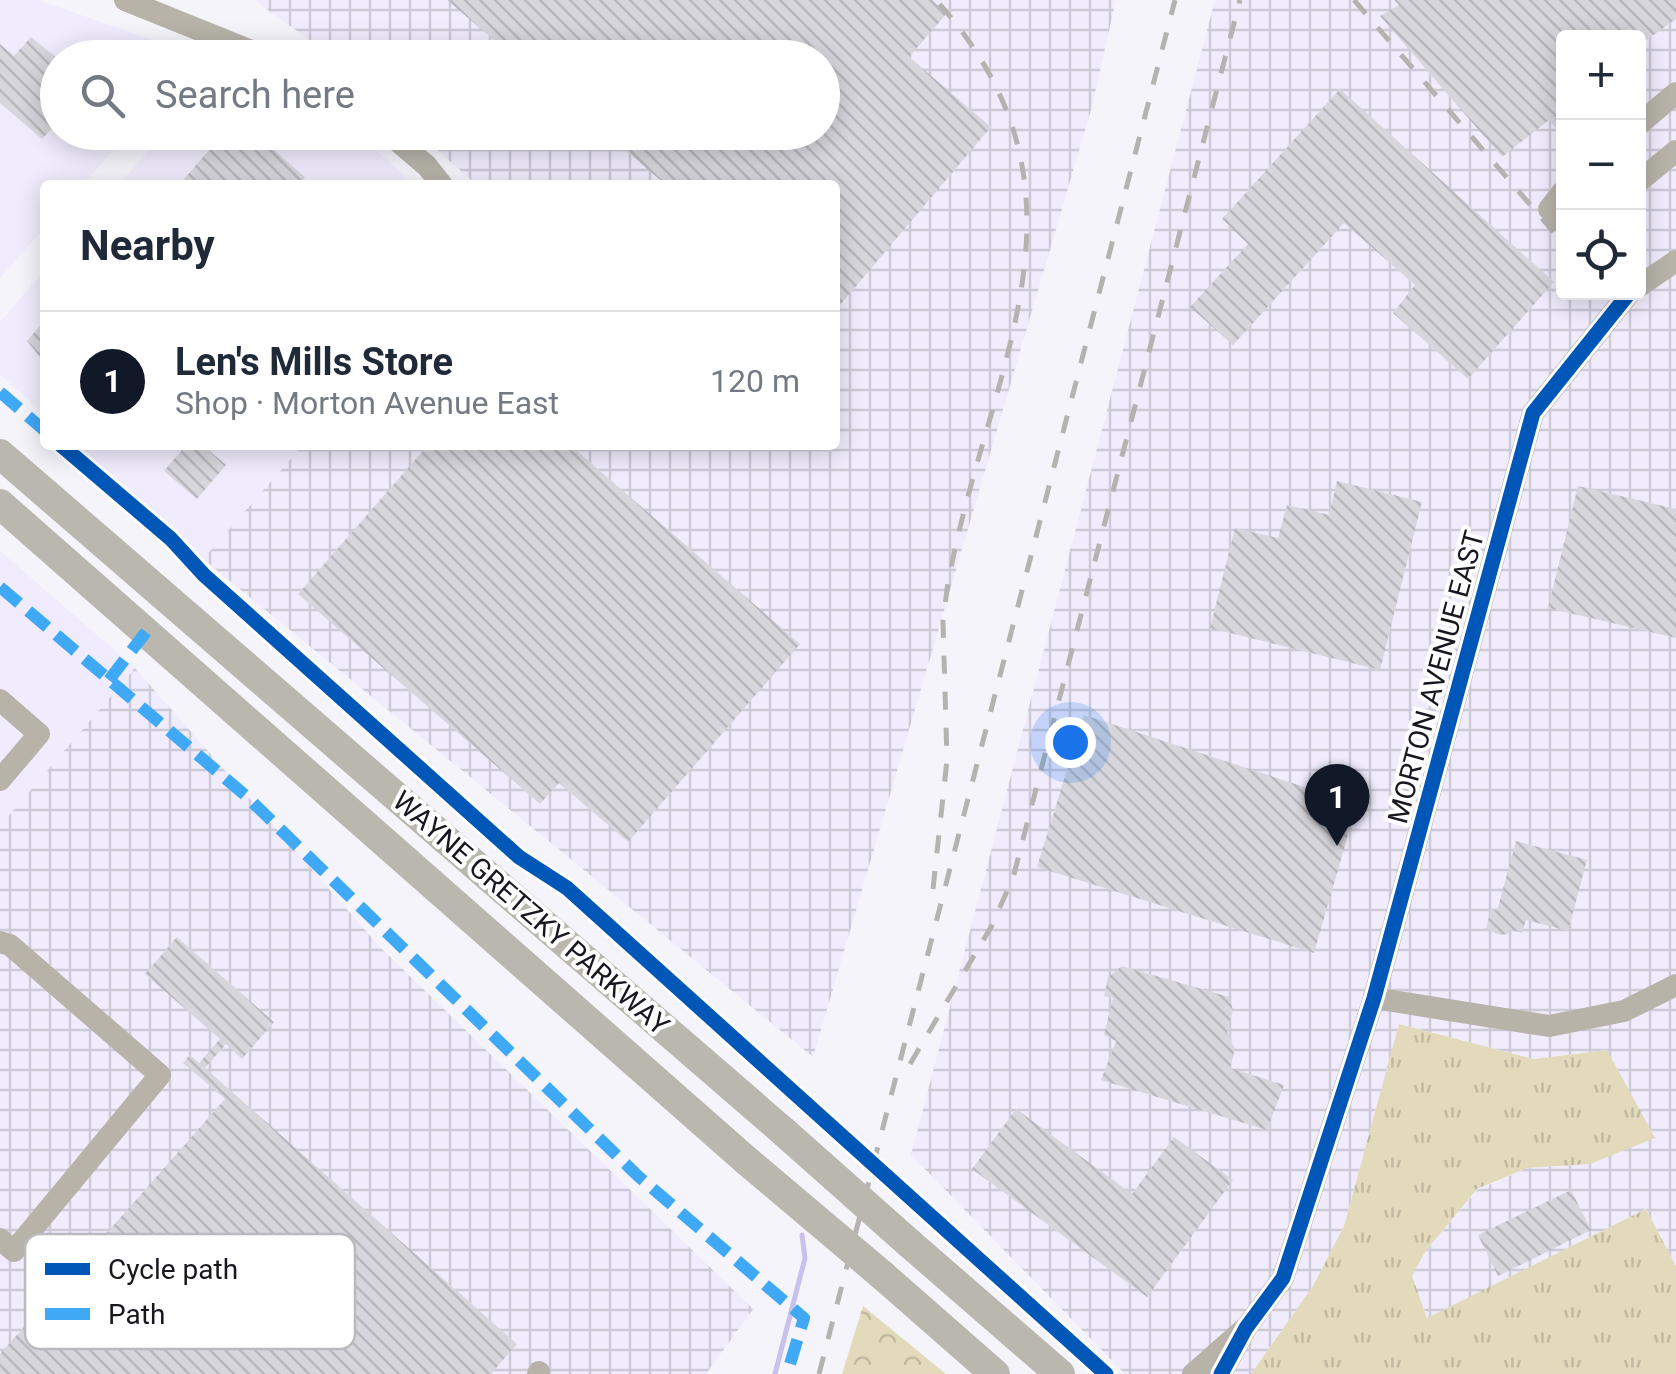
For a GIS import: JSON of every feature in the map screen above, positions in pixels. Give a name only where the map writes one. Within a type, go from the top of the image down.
[{"type":"main road","name":"WAYNE GRETZKY PARKWAY","points":[[0,454],[1060,1374]]},
{"type":"main road","name":"WAYNE GRETZKY PARKWAY","points":[[0,504],[747,1161],[996,1374]]},
{"type":"street","points":[[125,0],[224,40]]},
{"type":"street","points":[[1644,120],[1676,93]]},
{"type":"street","points":[[408,150],[438,180]]},
{"type":"street","points":[[1646,175],[1676,151]]},
{"type":"street","name":"MORTON AVENUE EAST","points":[[1646,280],[1676,261]]},
{"type":"street","name":"MORTON AVENUE EAST","points":[[1221,1374],[1246,1328],[1283,1278],[1374,998],[1533,414],[1621,300]]},
{"type":"street","points":[[0,700],[39,734],[0,780]]},
{"type":"street","points":[[0,942],[10,945],[160,1075],[28,1234]]},
{"type":"street","points":[[1374,998],[1549,1026],[1624,1011],[1676,985]]},
{"type":"street","points":[[0,1239],[14,1251],[25,1238]]},
{"type":"street","name":"MORTON AVENUE EAST","points":[[1193,1374],[1246,1328]]},
{"type":"shaded area","points":[[0,0],[38,0],[153,40],[40,40],[40,150],[114,150],[87,180],[40,180],[40,233],[0,278]]},
{"type":"shaded area","points":[[254,0],[1116,0],[1091,110],[813,1057],[203,559],[299,450],[840,450],[840,180],[471,180],[437,150],[840,150],[840,40],[309,40]]},
{"type":"shaded area","points":[[1215,0],[1676,0],[1676,1266],[1646,1209],[1428,1319],[1411,1276],[1425,1252],[1477,1190],[1527,1168],[1590,1164],[1607,1050],[1534,1059],[1399,1024],[1344,1226],[1313,1286],[1251,1374],[1125,1374],[911,1155]]},
{"type":"shaded area","points":[[149,150],[376,150],[409,180],[123,180]]},
{"type":"shaded area","points":[[40,276],[40,410],[0,374],[0,322]]},
{"type":"shaded area","points":[[83,450],[299,450],[203,559]]},
{"type":"shaded area","points":[[0,551],[135,668],[0,826]]},
{"type":"shaded area","points":[[135,668],[380,947],[753,1309],[706,1374],[0,1374],[0,826]]},
{"type":"green space","points":[[1399,1024],[1534,1059],[1607,1050],[1655,1138],[1590,1164],[1527,1168],[1477,1189],[1425,1252],[1412,1276],[1427,1318],[1646,1209],[1676,1266],[1676,1374],[1251,1374],[1313,1286],[1344,1226]]},
{"type":"green space","points":[[863,1306],[946,1374],[842,1374]]},
{"type":"building","points":[[447,0],[932,0],[947,13],[909,57],[991,127],[840,305],[840,180],[660,180],[625,150],[840,150],[840,40],[494,40]]},
{"type":"building","points":[[1394,0],[1676,0],[1676,19],[1646,40],[1646,30],[1556,30],[1556,128],[1549,120],[1502,157],[1380,16],[1399,5]]},
{"type":"building","points":[[31,37],[40,44],[40,137],[0,103],[0,44],[14,56]]},
{"type":"building","points":[[1340,89],[1554,282],[1468,379],[1393,313],[1415,285],[1344,223],[1233,345],[1190,307],[1248,244],[1222,219]]},
{"type":"building","points":[[209,150],[274,150],[305,177],[302,180],[184,179]]},
{"type":"building","points":[[40,326],[40,357],[27,341]]},
{"type":"building","points":[[182,450],[209,450],[226,465],[197,499],[164,471]]},
{"type":"building","points":[[424,450],[576,450],[800,644],[628,842],[559,783],[540,804],[298,594]]},
{"type":"building","points":[[1337,481],[1422,502],[1380,670],[1210,628],[1235,528],[1278,538],[1287,505],[1329,515]]},
{"type":"building","points":[[1578,486],[1676,509],[1676,638],[1548,608]]},
{"type":"building","points":[[1084,715],[1357,804],[1314,953],[1037,867]]},
{"type":"building","points":[[1516,841],[1587,860],[1568,931],[1526,920],[1522,933],[1510,929],[1508,934],[1500,935],[1486,929],[1491,909],[1497,911]]},
{"type":"building","points":[[177,937],[274,1022],[242,1059],[226,1044],[205,1068],[517,1344],[491,1374],[0,1374],[0,1354],[25,1326],[25,1349],[355,1349],[355,1234],[106,1234],[225,1099],[183,1063],[190,1055],[199,1063],[220,1039],[145,974]]},
{"type":"building","points":[[1122,966],[1229,997],[1233,1010],[1227,1032],[1235,1049],[1230,1068],[1284,1085],[1267,1130],[1101,1080],[1116,1041],[1104,1035],[1113,998],[1104,996],[1108,977]]},
{"type":"building","points":[[1016,1109],[1132,1194],[1174,1137],[1233,1180],[1147,1297],[972,1169]]},
{"type":"building","points":[[1571,1190],[1591,1230],[1498,1276],[1478,1235]]},
{"type":"waterway","points":[[775,1374],[805,1258],[802,1235]]},
{"type":"railway","points":[[933,889],[947,760],[943,622],[947,589],[1007,358],[1022,286],[1027,215],[1017,144],[989,73],[936,0]]},
{"type":"railway","points":[[819,1374],[1175,0]]},
{"type":"railway","points":[[910,1064],[991,927],[1013,878],[1240,0]]},
{"type":"railway","points":[[1354,0],[1556,235]]},
{"type":"marked path","points":[[0,392],[40,427]]},
{"type":"marked path","points":[[0,587],[245,795],[638,1176],[804,1318],[787,1374]]},
{"type":"marked path","points":[[109,680],[146,632]]},
{"type":"cycle path","points":[[1221,1374],[1246,1328],[1283,1278],[1374,998],[1533,413],[1624,300]]},
{"type":"cycle path","points":[[67,450],[171,539],[204,575],[519,857],[567,888],[1106,1374]]},
{"type":"place","name":"Len's Mills Store","points":[[1337,846]]}]
